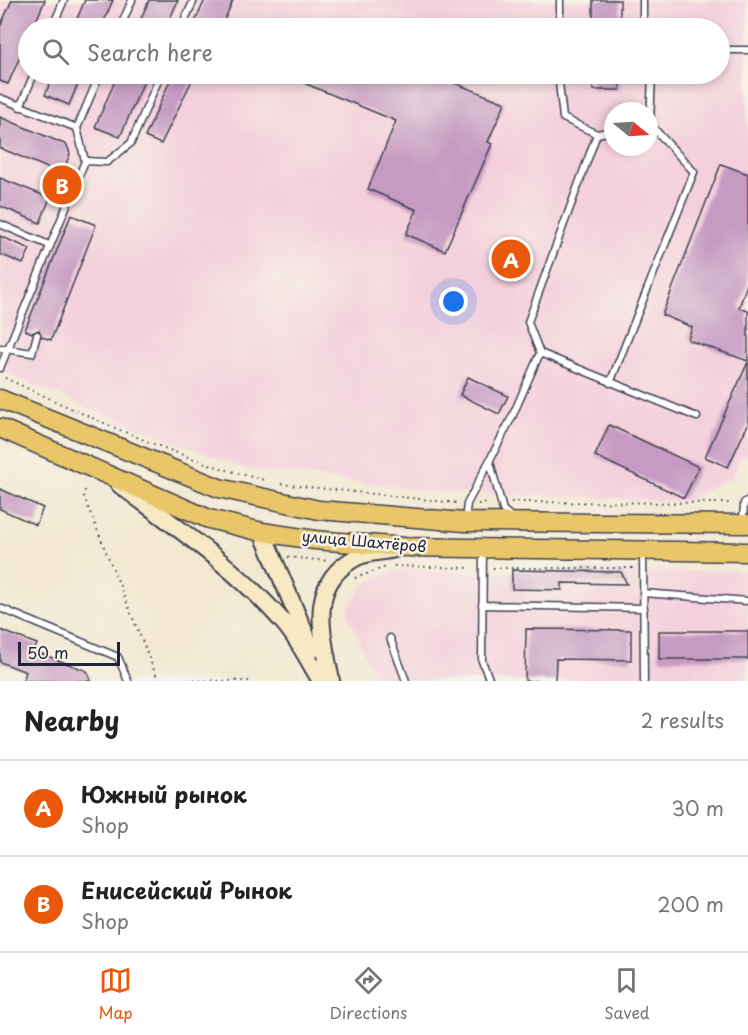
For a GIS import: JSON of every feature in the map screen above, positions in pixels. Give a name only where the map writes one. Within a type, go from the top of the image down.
[{"type":"main road","name":"улица Шахтёров","points":[[0,399],[219,488],[273,492],[319,510],[466,513],[520,523],[746,524]]},
{"type":"main road","name":"улица Шахтёров","points":[[0,428],[209,519],[262,532],[315,540],[405,547],[483,549],[643,560],[748,552]]},
{"type":"main road","points":[[262,532],[273,492]]},
{"type":"street","points":[[109,476],[197,543],[242,582],[285,624],[323,681]]},
{"type":"street","points":[[262,532],[323,681]]},
{"type":"street","points":[[331,681],[321,603],[331,580],[358,557],[405,547]]},
{"type":"lane","points":[[56,18],[64,0]]},
{"type":"lane","points":[[124,18],[132,0]]},
{"type":"lane","points":[[186,18],[194,0]]},
{"type":"lane","points":[[560,0],[560,18]]},
{"type":"lane","points":[[643,0],[643,18]]},
{"type":"lane","points":[[730,50],[748,50]]},
{"type":"lane","points":[[20,107],[30,84]]},
{"type":"lane","points":[[0,368],[3,350],[85,161],[77,128],[96,84]]},
{"type":"lane","points":[[85,161],[107,162],[131,143],[158,84]]},
{"type":"lane","points":[[559,84],[562,118],[597,134],[604,133]]},
{"type":"lane","points":[[650,102],[651,84]]},
{"type":"lane","points":[[0,98],[77,128]]},
{"type":"lane","points":[[597,134],[528,322],[540,353],[697,417]]},
{"type":"lane","points":[[610,383],[694,172],[658,134]]},
{"type":"lane","points":[[0,224],[49,245]]},
{"type":"lane","points":[[3,350],[32,353],[37,335]]},
{"type":"lane","points":[[466,513],[540,353]]},
{"type":"lane","points":[[490,462],[503,510],[520,523]]},
{"type":"lane","points":[[746,501],[746,524]]},
{"type":"lane","points":[[483,549],[482,661],[490,681]]},
{"type":"lane","points":[[643,560],[644,681]]},
{"type":"lane","points":[[643,593],[748,601]]},
{"type":"lane","points":[[482,605],[644,608]]},
{"type":"lane","points":[[0,608],[118,657],[128,681]]},
{"type":"lane","points":[[390,638],[406,681]]},
{"type":"path","points":[[0,376],[84,414],[225,470],[266,481]]},
{"type":"path","points":[[85,490],[84,497],[158,680],[249,681]]},
{"type":"path","points":[[273,492],[466,513],[502,502],[746,501]]},
{"type":"path","points":[[288,556],[336,562]]},
{"type":"path","points":[[354,578],[389,566],[483,568],[643,560]]},
{"type":"shaded area","points":[[0,0],[748,0],[748,456],[741,457],[733,476],[685,501],[447,493],[246,469],[87,408],[0,370]]},
{"type":"shaded area","points":[[398,569],[484,572],[748,571],[748,681],[376,681],[347,611],[365,583]]},
{"type":"building","points":[[12,0],[45,0],[37,18],[18,18],[18,61],[8,84],[0,81],[0,27]]},
{"type":"building","points":[[85,0],[113,0],[105,18],[77,18]]},
{"type":"building","points":[[149,0],[178,0],[170,18],[141,18]]},
{"type":"building","points":[[205,0],[233,0],[225,18],[197,18]]},
{"type":"building","points":[[593,0],[620,0],[620,18],[593,18]]},
{"type":"building","points":[[50,84],[78,84],[69,105],[45,95]]},
{"type":"building","points":[[114,84],[143,84],[120,137],[95,127]]},
{"type":"building","points":[[169,84],[190,84],[161,144],[145,137]]},
{"type":"building","points":[[306,84],[457,84],[505,103],[488,142],[492,144],[445,251],[406,234],[417,210],[368,189],[396,121]]},
{"type":"building","points":[[593,84],[620,84],[620,90],[593,90]]},
{"type":"building","points":[[0,117],[67,145],[70,154],[62,174],[0,148]]},
{"type":"building","points":[[721,164],[748,174],[748,281],[739,308],[748,311],[748,361],[688,340],[692,327],[662,315]]},
{"type":"building","points":[[0,178],[50,198],[40,223],[0,206]]},
{"type":"building","points":[[71,215],[96,225],[51,340],[42,337],[39,330],[32,333],[25,330]]},
{"type":"building","points":[[0,236],[30,249],[23,264],[0,254]]},
{"type":"building","points":[[748,362],[748,424],[728,467],[705,457]]},
{"type":"building","points":[[468,377],[508,396],[499,414],[460,395]]},
{"type":"building","points":[[609,425],[699,467],[684,498],[595,456]]},
{"type":"building","points":[[0,489],[43,508],[36,525],[0,509]]},
{"type":"building","points":[[512,570],[621,572],[627,584],[562,583],[562,590],[512,589]]},
{"type":"building","points":[[526,629],[631,630],[631,660],[556,659],[555,681],[525,681]]},
{"type":"building","points":[[0,630],[37,644],[34,651],[87,671],[91,681],[23,681],[26,672],[0,662]]},
{"type":"building","points":[[659,631],[748,631],[748,659],[659,659]]},
{"type":"place","name":"Енисейский Рынок","points":[[62,185]]},
{"type":"place","name":"Южный рынок","points":[[511,259]]}]
